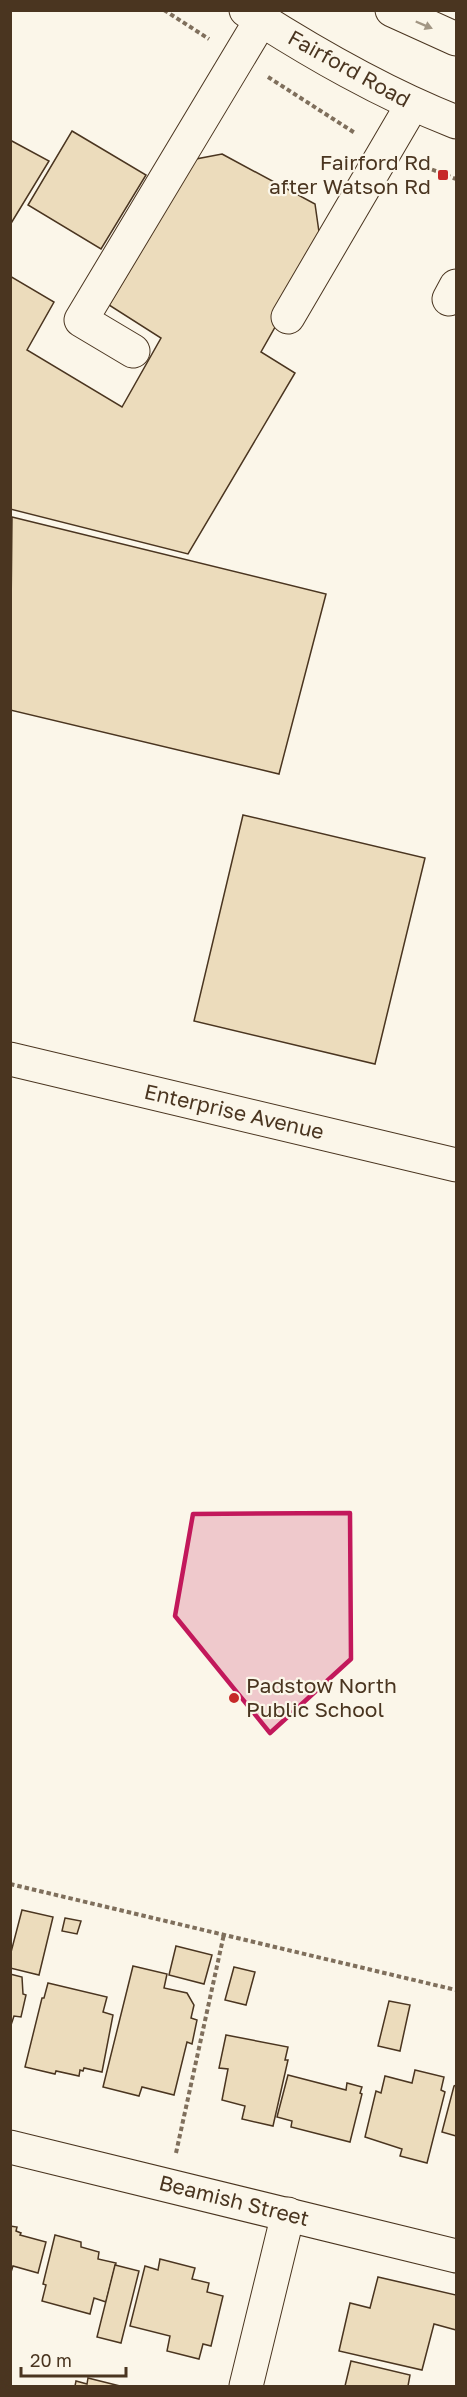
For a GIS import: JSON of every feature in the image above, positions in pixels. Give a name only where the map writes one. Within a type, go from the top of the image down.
[{"type":"main road","points":[[392,10],[456,39]]},
{"type":"main road","points":[[133,351],[81,320],[238,57],[253,15]]},
{"type":"main road","name":"Fairford Road","points":[[253,15],[335,64],[412,105],[456,122]]},
{"type":"main road","points":[[288,317],[412,105]]},
{"type":"main road","name":"Enterprise Avenue","points":[[10,1059],[456,1165]]},
{"type":"main road","name":"Beamish Street","points":[[10,2147],[456,2256]]},
{"type":"main road","points":[[246,2386],[288,2214]]},
{"type":"path","points":[[164,10],[368,141],[456,179]]},
{"type":"path","points":[[10,1884],[456,1990]]},
{"type":"path","points":[[168,2185],[224,1934]]},
{"type":"highlighted area","points":[[350,1513],[351,1659],[270,1733],[175,1616],[193,1514]]},
{"type":"building","points":[[72,131],[146,175],[101,249],[28,205]]},
{"type":"building","points":[[10,140],[49,161],[10,225]]},
{"type":"building","points":[[222,154],[315,204],[321,246],[261,352],[295,373],[188,554],[10,509],[10,276],[54,302],[27,350],[122,407],[161,338],[109,305],[196,159]]},
{"type":"building","points":[[12,517],[326,594],[279,774],[10,710]]},
{"type":"building","points":[[243,815],[425,858],[375,1064],[194,1021]]},
{"type":"building","points":[[22,1910],[53,1917],[39,1975],[10,1968],[10,1956]]},
{"type":"building","points":[[65,1918],[81,1921],[77,1934],[62,1931]]},
{"type":"building","points":[[176,1946],[212,1955],[204,1984],[169,1975]]},
{"type":"building","points":[[133,1966],[167,1974],[164,1988],[187,1993],[194,2005],[191,2018],[197,2020],[192,2044],[187,2042],[174,2095],[142,2087],[139,2096],[103,2087]]},
{"type":"building","points":[[234,1967],[255,1972],[246,2005],[225,2000]]},
{"type":"building","points":[[10,1974],[22,1977],[23,1994],[26,1995],[21,2017],[14,2016],[10,2028]]},
{"type":"building","points":[[48,1983],[107,1997],[103,2012],[113,2015],[102,2072],[84,2068],[83,2071],[80,2070],[79,2076],[56,2071],[55,2074],[25,2067],[42,1998],[44,1998]]},
{"type":"building","points":[[389,2001],[410,2005],[400,2051],[378,2046]]},
{"type":"building","points":[[226,2035],[288,2047],[285,2060],[288,2060],[273,2126],[242,2119],[245,2106],[222,2100],[228,2069],[219,2068]]},
{"type":"building","points":[[415,2070],[444,2077],[441,2090],[445,2092],[427,2163],[400,2156],[402,2149],[365,2137],[376,2091],[381,2093],[385,2076],[412,2083]]},
{"type":"building","points":[[288,2075],[346,2090],[347,2083],[362,2087],[350,2142],[291,2127],[292,2121],[277,2117]]},
{"type":"building","points":[[456,2085],[456,2136],[442,2132]]},
{"type":"building","points":[[10,2226],[17,2227],[16,2231],[21,2233],[20,2235],[46,2242],[38,2273],[13,2266],[10,2275]]},
{"type":"building","points":[[55,2235],[81,2242],[81,2247],[99,2252],[98,2259],[116,2263],[106,2302],[94,2298],[90,2314],[42,2301],[46,2285],[43,2284]]},
{"type":"building","points":[[160,2259],[195,2268],[192,2279],[209,2283],[207,2292],[223,2296],[211,2346],[203,2344],[199,2359],[167,2351],[170,2336],[130,2326],[145,2266],[158,2270]]},
{"type":"building","points":[[115,2265],[139,2271],[121,2343],[97,2337]]},
{"type":"building","points":[[378,2277],[456,2295],[456,2330],[434,2324],[422,2370],[339,2351],[350,2303],[370,2308]]},
{"type":"building","points":[[351,2361],[410,2375],[408,2386],[345,2386]]},
{"type":"building","points":[[88,2378],[120,2386],[75,2386],[76,2381],[87,2384]]},
{"type":"place","name":"Fairford Rd after Watson Rd","points":[[443,175]]},
{"type":"place","name":"Padstow North Public School","points":[[234,1698]]}]
